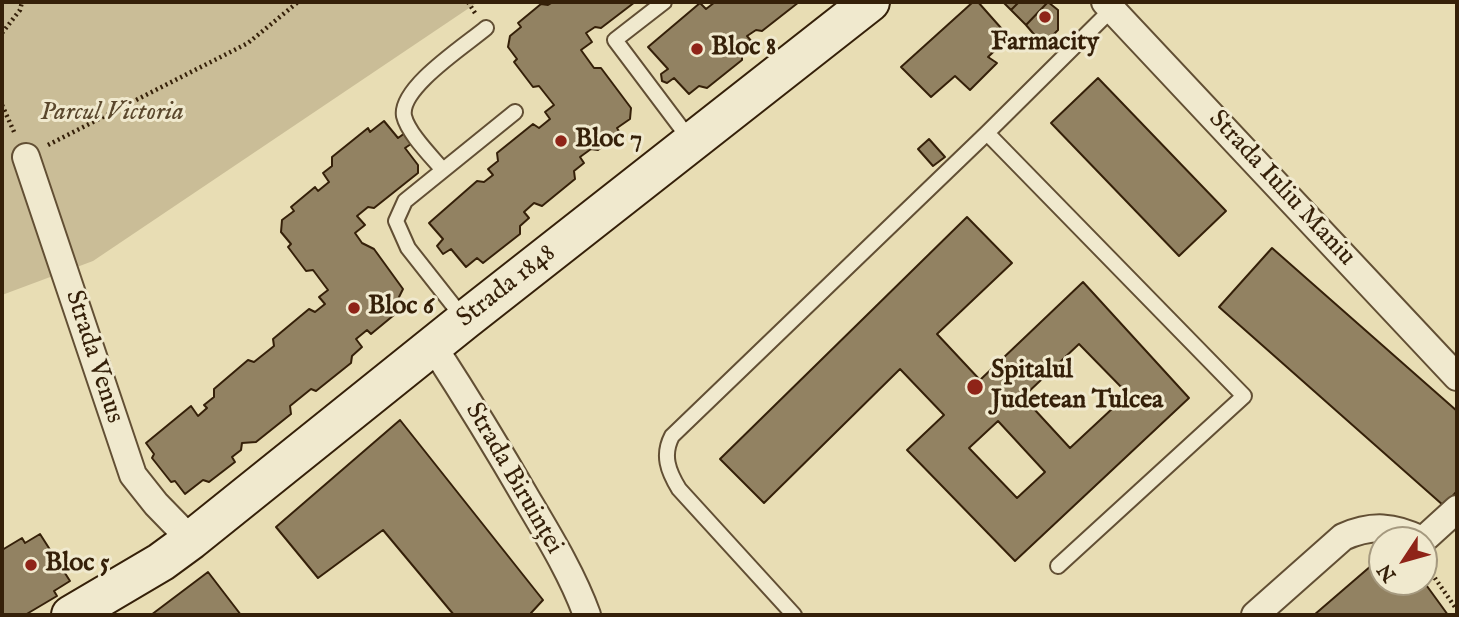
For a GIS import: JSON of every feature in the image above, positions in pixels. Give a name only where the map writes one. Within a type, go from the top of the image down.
[{"type":"main road","name":"Strada 1848","points":[[71,615],[161,562],[191,540],[465,320],[870,2]]},
{"type":"street","name":"Strada Iuliu Maniu","points":[[1108,5],[1457,377]]},
{"type":"street","name":"Strada Venus","points":[[26,157],[133,475],[156,504],[191,540]]},
{"type":"street","name":"Strada Biruinței","points":[[433,346],[545,530],[587,615]]},
{"type":"street","points":[[1438,531],[1457,509]]},
{"type":"street","points":[[1255,615],[1343,537],[1368,529]]},
{"type":"lane","points":[[664,2],[615,40],[692,142]]},
{"type":"lane","points":[[794,615],[679,489],[669,473],[667,445],[672,436],[987,133],[1108,5]]},
{"type":"lane","points":[[442,169],[411,130],[404,116],[405,104],[411,92],[421,82],[486,28]]},
{"type":"lane","points":[[465,320],[408,248],[396,221],[405,201],[514,112]]},
{"type":"lane","points":[[987,133],[1244,396],[1058,566]]},
{"type":"path","points":[[2,33],[20,10],[22,2]]},
{"type":"path","points":[[2,105],[26,157],[248,43],[298,2]]},
{"type":"path","points":[[1438,583],[1455,607],[1457,606]]},
{"type":"green space","name":"Parcul Victoria","points":[[2,2],[478,2],[93,261],[2,295]]},
{"type":"building","name":"Bloc 7","points":[[553,2],[635,2],[601,28],[595,27],[586,33],[592,42],[581,50],[594,68],[601,68],[631,108],[630,119],[617,128],[620,133],[598,150],[591,149],[580,157],[584,163],[574,171],[575,179],[542,206],[534,203],[524,212],[529,218],[520,226],[520,234],[483,263],[477,258],[466,267],[451,249],[443,254],[437,246],[443,239],[429,223],[477,181],[484,182],[493,175],[488,169],[498,161],[497,153],[533,124],[539,128],[550,119],[545,112],[554,105],[539,86],[533,87],[514,62],[517,59],[508,47],[510,36],[521,27],[518,23],[541,4],[548,5]]},
{"type":"building","name":"Bloc 8","points":[[715,2],[799,2],[762,31],[756,30],[747,36],[752,42],[742,51],[742,60],[707,88],[699,86],[689,94],[674,78],[667,83],[662,81],[661,74],[668,69],[648,47],[700,3],[706,9]]},
{"type":"building","points":[[973,2],[978,2],[1009,37],[988,57],[997,63],[970,90],[955,76],[931,97],[901,67]]},
{"type":"building","points":[[1003,2],[1019,2],[1011,10]]},
{"type":"building","name":"Farmacity","points":[[1019,2],[1048,2],[1026,25],[1011,10]]},
{"type":"building","name":"Farmacity","points":[[1048,2],[1058,10],[1058,30],[1043,45],[1026,25]]},
{"type":"building","points":[[1098,78],[1226,211],[1179,256],[1051,123]]},
{"type":"building","name":"Bloc 6","points":[[384,121],[398,138],[405,133],[411,144],[405,148],[418,165],[418,173],[374,208],[368,207],[357,216],[365,225],[355,233],[362,243],[374,249],[403,289],[398,299],[388,307],[394,315],[371,334],[367,330],[356,339],[362,347],[352,356],[351,363],[316,391],[311,389],[290,406],[291,414],[256,442],[242,443],[241,450],[232,457],[235,462],[209,482],[203,480],[185,494],[175,481],[171,482],[152,458],[154,454],[146,443],[191,406],[198,416],[207,408],[204,405],[214,397],[214,389],[248,360],[254,362],[274,346],[273,339],[309,309],[315,312],[325,304],[319,297],[328,290],[313,270],[306,271],[288,247],[291,244],[281,232],[282,220],[294,211],[291,207],[315,187],[318,191],[329,182],[323,173],[332,166],[332,157],[368,128],[370,132]]},
{"type":"building","points":[[929,139],[945,157],[933,166],[918,149]]},
{"type":"building","name":"Spitalul Judetean Tulcea","points":[[967,217],[1012,263],[937,334],[980,380],[1083,282],[1189,398],[1015,561],[907,450],[944,415],[900,369],[764,503],[720,459]],"holes":[[[1079,344],[1128,394],[1070,448],[1023,397]],[[998,421],[1045,472],[1017,498],[969,448]]]},
{"type":"building","points":[[1272,248],[1457,411],[1457,491],[1444,506],[1219,307]]},
{"type":"building","points":[[400,420],[543,600],[531,613],[534,615],[454,615],[383,530],[318,578],[276,527]]},
{"type":"building","name":"Bloc 5","points":[[40,534],[70,581],[54,591],[57,596],[25,615],[2,615],[2,550],[22,538],[25,543]]},
{"type":"building","points":[[1368,568],[1368,596],[1434,596],[1448,615],[1314,615]]},
{"type":"building","points":[[208,572],[241,615],[151,615]]},
{"type":"place","name":"Farmacity","points":[[1045,17]]},
{"type":"place","name":"Bloc 8","points":[[697,49]]},
{"type":"place","name":"Bloc 7","points":[[561,141]]},
{"type":"place","name":"Bloc 6","points":[[354,308]]},
{"type":"place","name":"Spitalul Judetean Tulcea","points":[[975,387]]},
{"type":"place","name":"Bloc 5","points":[[31,565]]}]
